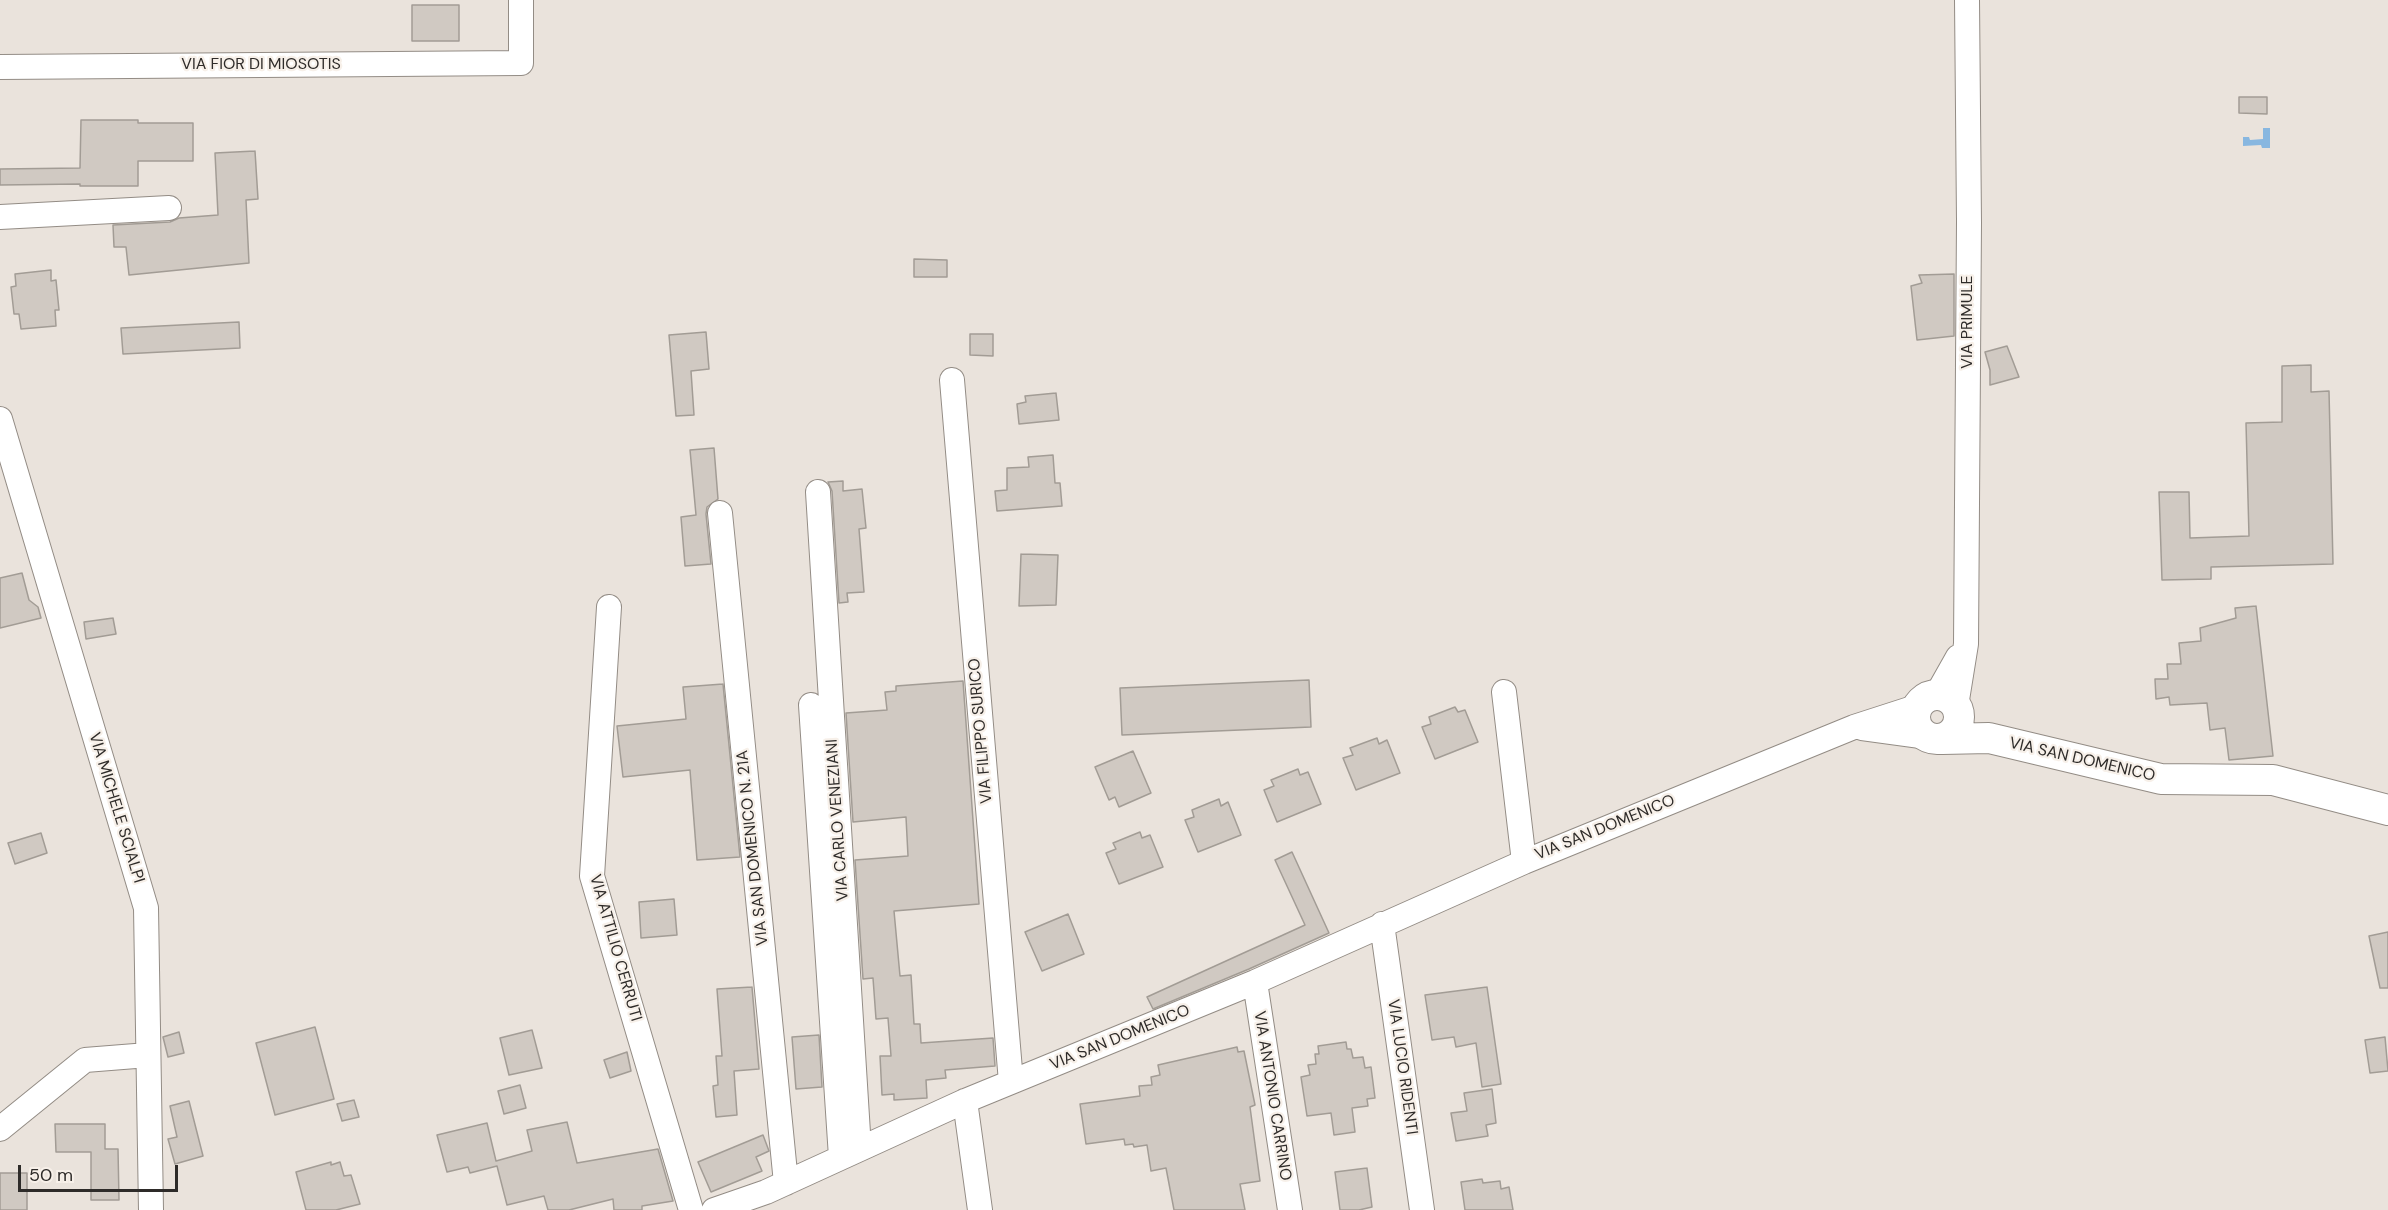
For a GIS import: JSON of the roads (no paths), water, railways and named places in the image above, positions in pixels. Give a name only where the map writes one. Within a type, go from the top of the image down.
[{"type":"street","name":"VIA FIOR DI MIOSOTIS","points":[[0,68],[521,63],[521,0]]},
{"type":"street","name":"VIA PRIMULE","points":[[1942,705],[1966,644],[1969,222],[1967,0]]},
{"type":"street","points":[[0,217],[169,208]]},
{"type":"street","name":"VIA FILIPPO SURICO","points":[[952,380],[1011,1082]]},
{"type":"street","name":"VIA MICHELE SCIALPI","points":[[0,420],[146,908],[151,1210]]},
{"type":"street","name":"VIA CARLO VENEZIANI","points":[[818,492],[850,1153]]},
{"type":"street","name":"VIA SAN DOMENICO N. 21A","points":[[720,513],[773,1195]]},
{"type":"street","name":"VIA ATTILIO CERRUTI","points":[[609,607],[592,876],[691,1210]]},
{"type":"street","name":"VIA SAN DOMENICO","points":[[1504,692],[1524,862]]},
{"type":"street","points":[[810,705],[850,1153]]},
{"type":"street","points":[[1942,705],[1958,725],[1954,732],[1935,738],[1918,727],[1916,713],[1942,705]]},
{"type":"street","name":"VIA SAN DOMENICO","points":[[714,1210],[773,1195],[850,1153],[965,1101],[1255,982],[1524,862],[1854,727],[1942,705],[1989,738]]},
{"type":"street","name":"VIA SAN DOMENICO","points":[[1854,727],[1935,738],[1989,738],[2161,779],[2273,780],[2388,810]]},
{"type":"street","name":"VIA LUCIO RIDENTI","points":[[1382,924],[1422,1210]]},
{"type":"street","name":"VIA ANTONIO CARRINO","points":[[1255,982],[1290,1210]]},
{"type":"street","points":[[0,1129],[85,1060],[148,1055]]},
{"type":"street","points":[[965,1101],[980,1210]]},
{"type":"water","points":[[2263,128],[2270,128],[2270,148],[2262,148],[2261,145],[2243,146],[2243,137],[2249,137],[2250,140],[2263,139]]}]
